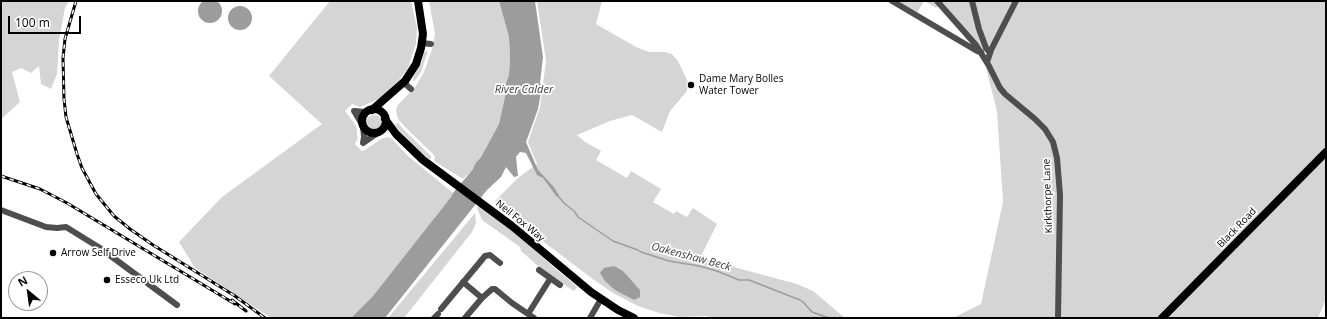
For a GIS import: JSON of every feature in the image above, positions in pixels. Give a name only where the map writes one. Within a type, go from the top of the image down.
[{"type":"main road","points":[[396,134],[391,131],[368,132],[363,126],[362,119],[369,111],[385,99],[403,82],[416,64],[423,34],[418,1]]},
{"type":"main road","points":[[380,131],[384,126],[385,99]]},
{"type":"main road","points":[[369,111],[377,110],[384,116]]},
{"type":"main road","name":"Neil Fox Way","points":[[384,116],[396,134],[423,160],[495,212],[577,281],[601,299],[634,318]]},
{"type":"main road","name":"Black Road","points":[[1162,318],[1326,152]]},
{"type":"street","name":"Kirkthorpe Lane","points":[[937,1],[981,52],[1003,91],[1011,100],[1035,118],[1045,129],[1053,142],[1056,150],[1060,195],[1060,317]]},
{"type":"street","points":[[972,1],[979,29],[986,48],[990,53]]},
{"type":"street","points":[[987,62],[1016,1]]},
{"type":"street","points":[[896,2],[981,52]]},
{"type":"street","points":[[422,43],[431,44]]},
{"type":"street","points":[[403,82],[411,89]]},
{"type":"street","points":[[369,111],[352,109],[363,126],[364,137],[361,145],[380,131]]},
{"type":"street","points":[[1,210],[46,227],[66,227],[100,248],[177,305]]},
{"type":"street","points":[[438,314],[463,282],[488,255],[500,263]]},
{"type":"street","points":[[539,270],[560,285]]},
{"type":"street","points":[[528,314],[550,279]]},
{"type":"street","points":[[463,282],[482,298]]},
{"type":"street","points":[[465,318],[490,289],[493,289],[534,318]]},
{"type":"street","points":[[590,318],[601,299]]},
{"type":"shaded area","points":[[1,1],[69,1],[65,8],[59,40],[57,74],[51,89],[41,84],[39,66],[31,73],[21,68],[12,72],[20,102],[1,119]]},
{"type":"shaded area","points":[[330,1],[411,1],[417,27],[416,44],[408,68],[399,80],[379,99],[360,107],[352,104],[345,111],[357,129],[358,138],[355,144],[362,151],[381,139],[387,137],[391,138],[408,156],[453,193],[373,296],[351,318],[271,318],[195,268],[179,242],[222,197],[322,124],[269,76]]},
{"type":"shaded area","points":[[429,1],[499,1],[509,37],[509,75],[506,83],[506,92],[499,124],[481,157],[473,169],[463,179],[434,161],[434,155],[398,119],[396,111],[397,106],[416,86],[424,72],[432,49],[435,34]]},
{"type":"shaded area","points":[[537,1],[602,1],[596,24],[636,47],[649,52],[665,52],[672,54],[678,61],[688,82],[687,91],[670,111],[662,132],[632,115],[610,121],[577,135],[585,142],[601,151],[596,160],[627,178],[631,171],[661,189],[653,202],[674,214],[676,211],[687,217],[693,208],[717,224],[700,258],[797,284],[813,291],[845,318],[679,317],[659,313],[638,306],[613,293],[590,277],[540,239],[495,201],[519,177],[537,164],[528,142],[540,107],[546,61]]},
{"type":"shaded area","points":[[901,1],[924,1],[917,13],[900,4]]},
{"type":"shaded area","points":[[925,1],[1013,1],[990,47],[984,54],[939,5],[936,8]]},
{"type":"shaded area","points":[[1017,1],[1326,1],[1326,299],[1318,318],[953,318],[981,304],[1003,202],[997,111],[985,64]]},
{"type":"shaded area","points":[[428,51],[421,72],[414,82],[413,78],[422,61],[424,52]]},
{"type":"shaded area","points":[[374,115],[381,120],[382,123],[377,130],[374,131],[367,126],[366,123],[371,116]]},
{"type":"shaded area","points":[[398,123],[431,156],[431,159],[420,151],[400,131],[395,125]]},
{"type":"shaded area","points":[[479,206],[497,218],[577,287],[574,291],[546,273],[521,251],[520,247],[482,220],[477,208]]},
{"type":"shaded area","points":[[475,213],[476,223],[472,232],[404,318],[388,318]]},
{"type":"water","points":[[210,-1],[215,0],[221,6],[221,16],[215,22],[210,23],[205,22],[199,16],[198,11],[199,6],[205,0]]},
{"type":"water","name":"River Calder","points":[[499,1],[535,1],[543,57],[540,83],[542,87],[538,109],[526,142],[538,170],[559,195],[557,197],[543,178],[537,175],[526,153],[520,152],[516,157],[518,176],[514,177],[506,167],[501,177],[487,190],[385,318],[351,318],[373,296],[473,169],[499,124],[506,92],[506,83],[509,75],[510,58],[509,37]]},
{"type":"water","points":[[240,6],[249,9],[252,18],[249,27],[240,30],[231,27],[228,18],[231,9]]},
{"type":"water","points":[[614,266],[623,271],[640,290],[640,297],[634,300],[615,290],[605,281],[600,273],[604,268]]},
{"type":"waterway","name":"Oakenshaw Beck","points":[[558,196],[574,211],[578,217],[613,241],[669,261],[699,266],[717,271],[739,280],[749,280],[800,300],[812,312],[829,318]]},
{"type":"railway","points":[[76,1],[65,39],[63,58],[64,99],[66,117],[77,154],[82,168],[96,194],[114,216],[130,229],[235,296],[265,318]]},
{"type":"railway","points":[[1,176],[40,189],[67,203],[235,304]]},
{"type":"railway","points":[[232,300],[246,311]]},
{"type":"place","name":"Dame Mary Bolles Water Tower","points":[[691,85]]},
{"type":"place","name":"Arrow Self Drive","points":[[53,253]]},
{"type":"place","name":"Esseco Uk Ltd","points":[[107,280]]}]
